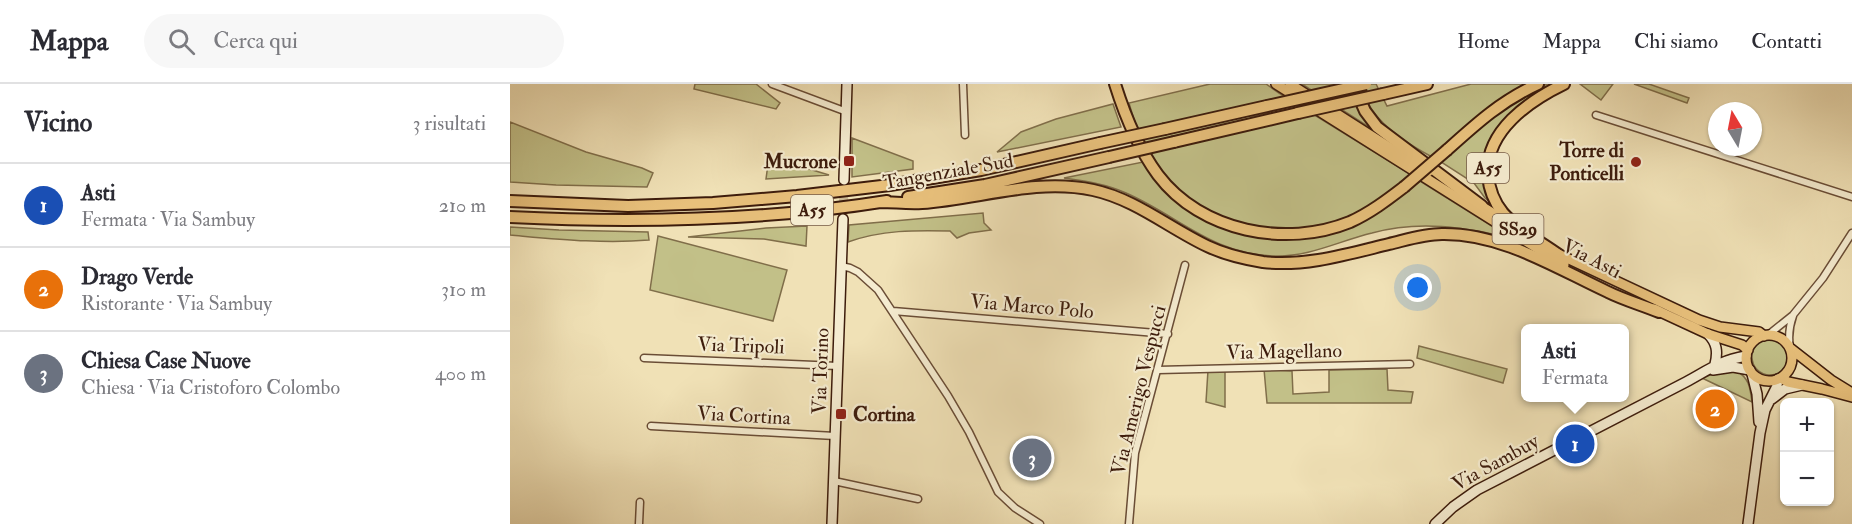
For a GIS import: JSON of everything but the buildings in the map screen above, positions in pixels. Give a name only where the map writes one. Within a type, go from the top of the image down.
[{"type":"highway","name":"A55","points":[[1115,84],[1140,147],[1160,177],[1179,196],[1223,223],[1250,231],[1275,234],[1327,229],[1350,222],[1378,206],[1404,187],[1489,112],[1538,84]]},
{"type":"highway","name":"A55","points":[[1353,84],[1365,111],[1377,127],[1482,206]]},
{"type":"highway","name":"Tangenziale Sud","points":[[510,201],[628,206],[798,196],[890,184],[981,170],[1366,84]]},
{"type":"highway","name":"Tangenziale Sud","points":[[510,217],[626,220],[713,218],[798,212],[881,202],[985,185],[1427,84]]},
{"type":"highway","name":"A55","points":[[1559,255],[1502,212],[1494,200],[1489,184],[1488,169],[1490,154],[1504,127],[1531,103],[1564,84]]},
{"type":"highway","points":[[881,202],[921,203],[1032,186],[1068,185],[1095,190],[1125,201],[1208,246],[1237,257],[1266,262],[1300,263],[1345,255],[1418,237],[1462,234],[1501,243],[1659,312]]},
{"type":"main road","name":"Via Asti","points":[[1276,84],[1555,260],[1659,312],[1708,334],[1742,345],[1747,353]]},
{"type":"main road","name":"Via Asti","points":[[1290,84],[1559,255],[1699,320],[1720,327],[1760,332],[1766,336]]},
{"type":"main road","points":[[1766,336],[1781,338],[1790,348],[1852,395],[1780,379],[1764,381],[1751,372],[1747,353],[1754,341],[1766,336]]},
{"type":"main road","points":[[1780,379],[1786,374],[1792,362],[1790,348]]},
{"type":"street","points":[[772,84],[847,112]]},
{"type":"street","points":[[844,180],[847,84]]},
{"type":"street","points":[[963,84],[965,135]]},
{"type":"street","points":[[1596,115],[1852,197]]},
{"type":"street","name":"Via Torino","points":[[832,524],[843,219]]},
{"type":"street","points":[[1766,336],[1793,315],[1823,278],[1852,233]]},
{"type":"street","name":"Via Amerigo Vespucci","points":[[1129,524],[1135,453],[1185,265]]},
{"type":"street","points":[[841,266],[858,272],[873,285],[893,311],[959,414],[998,492],[1015,508],[1040,524]]},
{"type":"street","name":"Via Marco Polo","points":[[893,311],[1168,334]]},
{"type":"street","points":[[1790,348],[1788,336],[1793,315]]},
{"type":"street","points":[[1708,334],[1716,344],[1717,354],[1714,364]]},
{"type":"street","name":"Via Sambuy","points":[[1435,524],[1453,507],[1476,491],[1704,372],[1714,364],[1747,353]]},
{"type":"street","name":"Via Tripoli","points":[[644,358],[837,366]]},
{"type":"street","name":"Via Magellano","points":[[1158,370],[1410,364]]},
{"type":"street","name":"Via Sambuy","points":[[1704,372],[1726,367],[1751,372]]},
{"type":"street","points":[[1751,372],[1758,394],[1760,433]]},
{"type":"street","points":[[1748,524],[1760,433],[1770,400],[1780,379]]},
{"type":"street","points":[[1770,400],[1785,389],[1805,385]]},
{"type":"street","name":"Via Cortina","points":[[651,426],[836,436]]},
{"type":"street","points":[[834,481],[918,499]]},
{"type":"street","points":[[639,524],[640,502]]},
{"type":"shaded area","points":[[695,84],[756,84],[780,103],[776,109],[694,89]]},
{"type":"shaded area","points":[[1210,84],[1266,84],[1410,174],[1366,209],[1332,224],[1303,229],[1274,229],[1245,224],[1217,215],[1192,200],[1170,181],[1144,145],[1129,103]]},
{"type":"shaded area","points":[[1302,84],[1349,84],[1375,131]]},
{"type":"shaded area","points":[[1359,84],[1376,84],[1387,106],[1471,84],[1530,84],[1432,157],[1385,125],[1372,110]]},
{"type":"shaded area","points":[[1547,84],[1555,84],[1525,104],[1486,155],[1497,208],[1485,198],[1474,183],[1441,162],[1504,108]]},
{"type":"shaded area","points":[[1580,84],[1613,84],[1601,100]]},
{"type":"shaded area","points":[[1634,84],[1649,84],[1689,98],[1687,103]]},
{"type":"shaded area","points":[[1113,104],[1121,127],[997,152],[1021,132],[1056,119]]},
{"type":"shaded area","points":[[510,122],[586,152],[653,173],[647,187],[510,182]]},
{"type":"shaded area","points":[[852,138],[913,161],[913,169],[852,177]]},
{"type":"shaded area","points":[[769,157],[829,175],[766,179]]},
{"type":"shaded area","points":[[1143,162],[1168,192],[1259,236],[1358,222],[1390,205],[1420,181],[1511,238],[1459,228],[1407,227],[1372,233],[1300,254],[1275,256],[1252,254],[1214,241],[1145,202],[1118,190],[1095,183],[1064,178]]},
{"type":"shaded area","points":[[983,213],[984,223],[991,230],[969,233],[957,238],[950,231],[911,231],[873,235],[848,242],[849,225]]},
{"type":"shaded area","points":[[807,226],[806,246],[764,239],[688,237],[766,228]]},
{"type":"shaded area","points":[[510,227],[648,232],[649,240],[597,241],[510,235]]},
{"type":"shaded area","points":[[658,236],[787,270],[773,321],[650,290]]},
{"type":"shaded area","points":[[1770,339],[1783,344],[1788,357],[1783,370],[1770,375],[1757,370],[1752,357],[1757,344]]},
{"type":"shaded area","points":[[1419,346],[1507,369],[1503,383],[1417,358]]},
{"type":"shaded area","points":[[1264,369],[1292,371],[1293,394],[1329,392],[1329,370],[1387,369],[1388,390],[1413,392],[1411,403],[1267,403]]},
{"type":"shaded area","points":[[1208,370],[1225,370],[1225,407],[1206,402]]},
{"type":"shaded area","points":[[1737,371],[1747,381],[1752,402],[1702,378],[1715,373]]},
{"type":"tunnel","points":[[843,219],[844,186]]},
{"type":"place","name":"Mucrone","points":[[849,161]]},
{"type":"place","name":"Torre di Ponticelli","points":[[1636,162]]},
{"type":"place","name":"Drago Verde","points":[[1715,409]]},
{"type":"place","name":"Cortina","points":[[841,414]]},
{"type":"place","name":"Asti","points":[[1575,444]]},
{"type":"place","name":"Chiesa Case Nuove","points":[[1032,458]]}]
